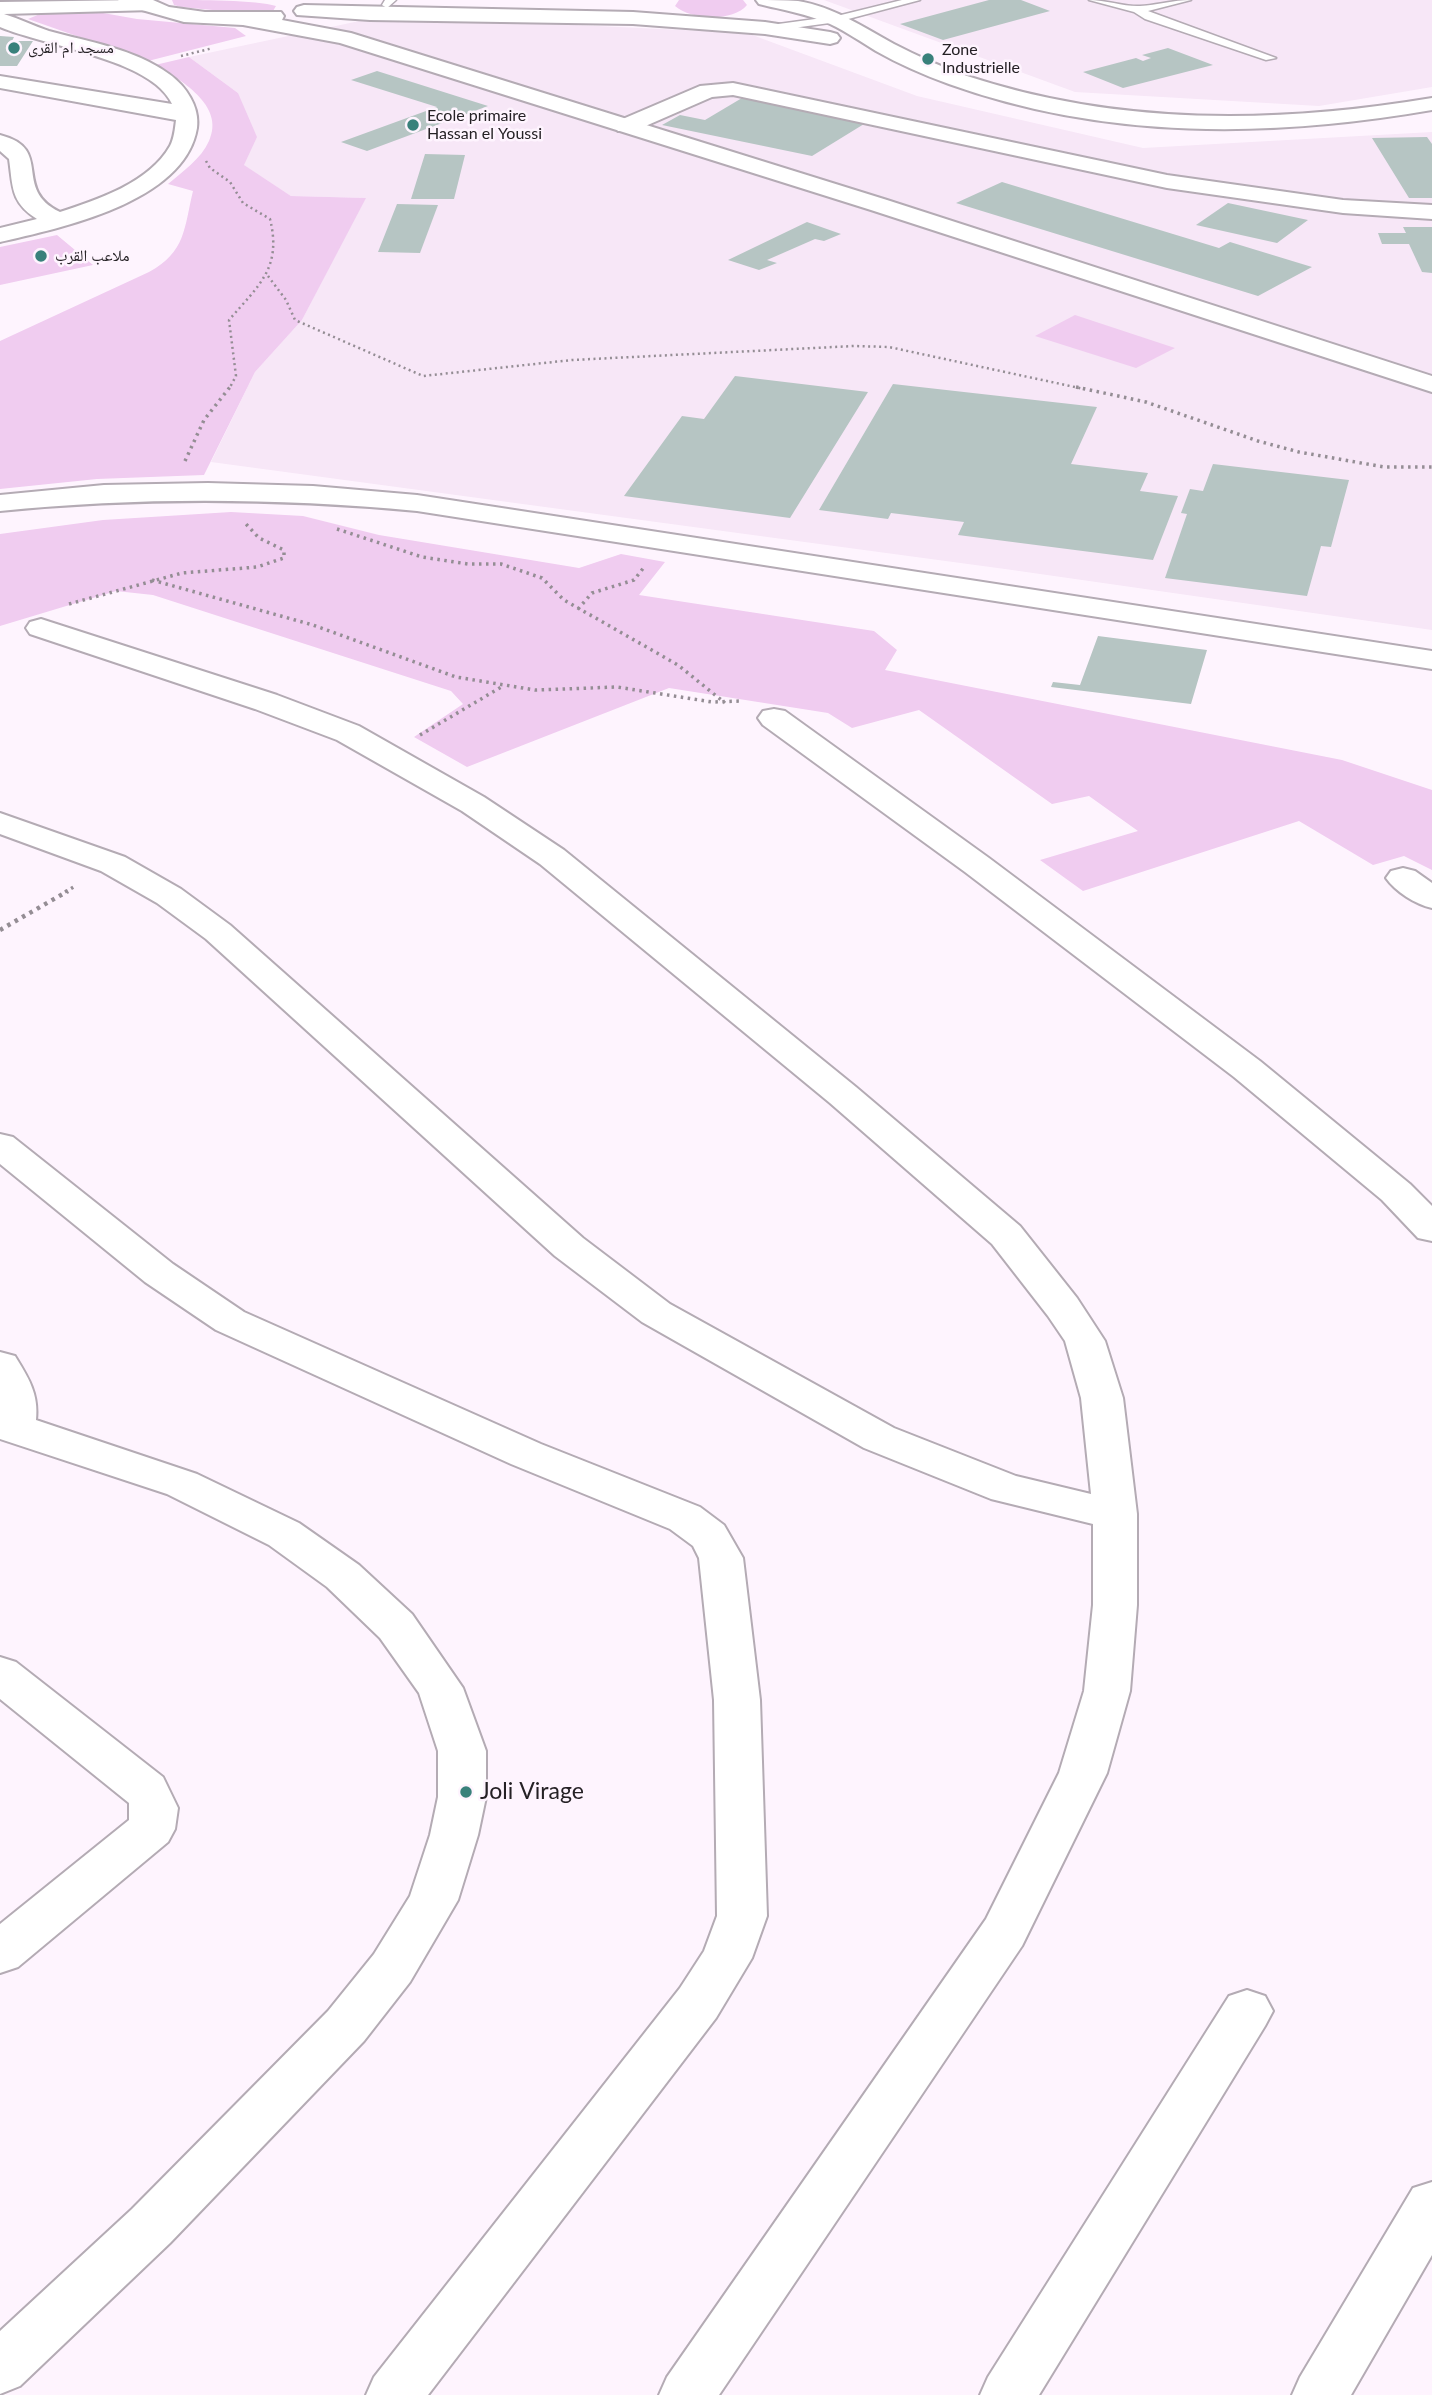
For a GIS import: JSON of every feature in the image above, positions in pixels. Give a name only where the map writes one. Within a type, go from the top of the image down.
[{"type":"street","points":[[248,19],[267,18],[284,6],[389,3],[559,8],[647,0]]},
{"type":"street","points":[[657,0],[654,7],[659,12],[678,19]]},
{"type":"street","points":[[712,22],[752,13],[758,9],[757,0]]},
{"type":"street","points":[[766,0],[837,19],[890,51],[956,78],[1044,105],[1164,120],[1300,122],[1380,115],[1432,104]]},
{"type":"street","points":[[0,8],[140,2],[162,12],[248,19],[341,35],[1432,384]]},
{"type":"street","points":[[284,6],[355,13],[678,19],[771,28],[890,51]]},
{"type":"street","points":[[284,6],[341,35]]},
{"type":"street","points":[[341,35],[341,22],[355,13]]},
{"type":"street","points":[[0,19],[139,65],[179,94],[188,124],[182,147],[166,169],[148,181],[104,203],[59,220],[0,235]]},
{"type":"street","points":[[0,82],[186,113]]},
{"type":"street","points":[[626,127],[708,91],[733,89],[1132,175],[1279,201],[1368,210],[1432,212]]},
{"type":"street","points":[[0,142],[15,148],[20,155],[25,195],[33,205],[59,220]]},
{"type":"street","points":[[0,503],[96,494],[233,490],[314,494],[440,506],[1432,660]]},
{"type":"street","points":[[51,617],[348,733],[473,803],[552,857],[843,1095],[1006,1235],[1063,1307],[1085,1341],[1102,1398],[1115,1514],[1115,1605],[1107,1691],[1083,1773],[1004,1932],[687,2395]]},
{"type":"street","points":[[774,718],[978,865],[1247,1069],[1395,1192],[1432,1230]]},
{"type":"street","points":[[0,823],[113,864],[169,896],[218,932],[569,1247],[656,1313],[878,1438],[1006,1489],[1115,1514]]},
{"type":"street","points":[[1404,878],[1432,898]]},
{"type":"street","points":[[0,1145],[159,1273],[230,1321],[526,1454],[685,1518],[709,1536],[721,1558],[737,1700],[742,1916],[727,1958],[690,2014],[394,2395]]},
{"type":"street","points":[[0,1366],[14,1388],[19,1405],[7,1426],[182,1484],[284,1534],[343,1576],[396,1626],[440,1688],[462,1751],[461,1797],[454,1835],[433,1900],[392,1968],[346,2026],[151,2226],[0,2368]]},
{"type":"street","points":[[0,1674],[146,1790],[152,1797],[155,1816],[151,1829],[0,1953]]},
{"type":"street","points":[[1008,2395],[1247,2011]]},
{"type":"street","points":[[1320,2395],[1432,2204]]},
{"type":"lane","points":[[771,28],[837,19],[915,0]]},
{"type":"lane","points":[[1094,0],[1138,10],[1149,17],[1270,58]]},
{"type":"lane","points":[[1138,10],[1186,0]]},
{"type":"path","points":[[171,490],[204,420],[236,376],[229,320],[268,276],[276,240],[270,219],[243,203],[230,182],[210,168],[203,156],[182,147]]},
{"type":"path","points":[[268,276],[282,294],[295,320],[423,376],[572,360],[854,346],[889,347],[1146,401],[1258,441],[1299,452],[1384,467],[1432,467]]},
{"type":"path","points":[[51,617],[152,580],[181,573],[257,568],[284,558],[284,550],[259,538],[248,529],[233,490]]},
{"type":"path","points":[[314,494],[333,526],[340,531],[422,557],[468,564],[506,565],[542,578],[558,595],[578,609],[678,665],[725,703]]},
{"type":"path","points":[[578,609],[598,589],[639,577],[660,540]]},
{"type":"path","points":[[152,580],[313,625],[434,671],[546,691],[617,687],[725,703],[763,699],[785,704],[789,710],[786,714],[774,718]]},
{"type":"path","points":[[389,754],[504,685]]},
{"type":"path","points":[[0,930],[113,864]]},
{"type":"shaded area","points":[[172,0],[241,1],[276,6],[273,11],[255,14],[181,7],[174,5]]},
{"type":"shaded area","points":[[679,0],[743,0],[747,5],[732,14],[712,17],[682,11],[675,6]]},
{"type":"shaded area","points":[[824,0],[1432,0],[1432,87],[1319,106],[1075,92]]},
{"type":"shaded area","points":[[103,13],[137,19],[235,28],[246,36],[148,61],[28,19],[40,14]]},
{"type":"shaded area","points":[[383,16],[747,33],[917,96],[1143,148],[1432,132],[1432,630],[1005,569],[211,462],[255,372],[302,320],[365,198],[291,196],[243,165],[238,93],[189,57]]},
{"type":"shaded area","points":[[189,57],[238,93],[257,137],[244,165],[291,196],[366,198],[302,320],[255,372],[204,475],[97,479],[0,489],[0,341],[149,272],[170,256],[182,238],[193,191],[168,184],[206,148],[213,128],[206,105],[197,95],[155,65]]},
{"type":"shaded area","name":"ملاعب القرب","points":[[57,235],[93,265],[0,285],[0,247]]},
{"type":"shaded area","points":[[1075,315],[1175,348],[1136,368],[1035,336]]},
{"type":"shaded area","points":[[231,512],[303,516],[379,535],[579,568],[621,554],[665,562],[639,595],[874,631],[897,650],[885,670],[1342,760],[1432,790],[1432,870],[1404,856],[1373,865],[1299,821],[1083,891],[1040,860],[1138,831],[1089,796],[1052,804],[919,710],[852,728],[828,713],[669,688],[467,767],[414,737],[463,704],[451,691],[153,595],[116,591],[0,626],[0,534],[103,520]]},
{"type":"building","points":[[989,0],[1021,0],[1050,11],[943,40],[900,24]]},
{"type":"building","name":"مسجد ام القرى","points":[[0,36],[14,37],[12,41],[33,41],[17,66],[0,66]]},
{"type":"building","points":[[1168,48],[1213,65],[1123,88],[1083,72],[1136,58],[1143,61],[1151,58],[1142,55]]},
{"type":"building","name":"Ecole primaire Hassan el Youssi","points":[[377,71],[488,106],[367,151],[341,142],[437,107],[351,80]]},
{"type":"building","points":[[742,98],[864,124],[812,156],[662,125],[680,115],[705,120]]},
{"type":"building","points":[[1427,137],[1432,144],[1432,198],[1409,198],[1372,138]]},
{"type":"building","points":[[425,154],[465,155],[454,199],[411,199]]},
{"type":"building","points":[[1002,182],[1219,248],[1230,242],[1312,267],[1258,296],[956,203]]},
{"type":"building","points":[[1228,203],[1308,220],[1277,243],[1196,225]]},
{"type":"building","points":[[397,204],[438,205],[420,253],[378,252]]},
{"type":"building","points":[[807,222],[841,234],[824,241],[815,239],[767,260],[777,263],[759,270],[728,260]]},
{"type":"building","points":[[1403,227],[1432,227],[1432,273],[1422,272],[1409,244],[1382,244],[1378,233],[1406,233]]},
{"type":"building","points":[[735,376],[868,392],[790,518],[624,496],[682,416],[704,419]]},
{"type":"building","points":[[893,384],[1097,407],[1071,464],[1148,473],[1140,491],[1178,496],[1153,560],[958,535],[964,522],[891,513],[888,519],[819,510]]},
{"type":"building","points":[[1213,464],[1349,480],[1331,547],[1321,546],[1307,596],[1165,578],[1187,514],[1181,513],[1190,489],[1203,491]]},
{"type":"building","points":[[1098,636],[1207,650],[1191,704],[1051,687],[1053,682],[1080,685]]},
{"type":"place","name":"مسجد ام القرى","points":[[14,48]]},
{"type":"place","name":"Zone Industrielle","points":[[928,59]]},
{"type":"place","name":"Ecole primaire Hassan el Youssi","points":[[413,125]]},
{"type":"place","name":"ملاعب القرب","points":[[41,256]]},
{"type":"place","name":"Joli Virage","points":[[466,1792]]}]
